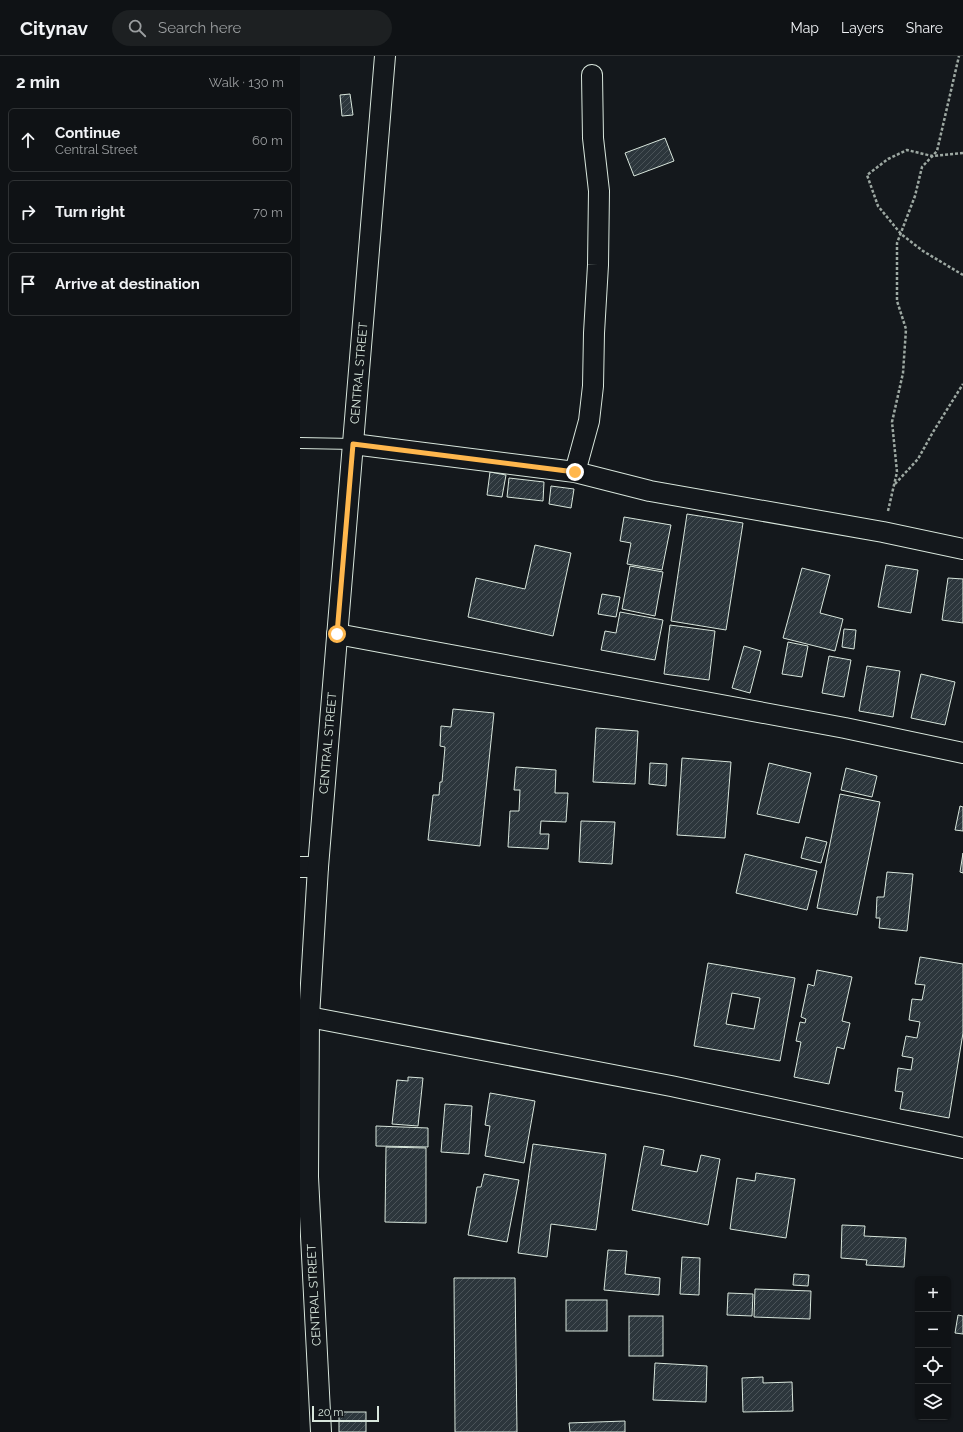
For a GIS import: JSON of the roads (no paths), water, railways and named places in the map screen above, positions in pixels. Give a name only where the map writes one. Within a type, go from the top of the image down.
[{"type":"street","name":"CENTRAL STREET","points":[[321,1432],[304,1178],[309,1017],[309,867],[337,634],[385,56]]},
{"type":"street","points":[[575,472],[589,421],[598,265],[599,191],[593,138],[592,75]]},
{"type":"street","points":[[353,444],[575,472],[650,491],[883,532],[963,549]]},
{"type":"street","points":[[337,634],[502,663],[845,728],[963,753]]},
{"type":"street","points":[[309,1017],[671,1086],[963,1148]]},
{"type":"lane","points":[[300,443],[353,444]]}]
